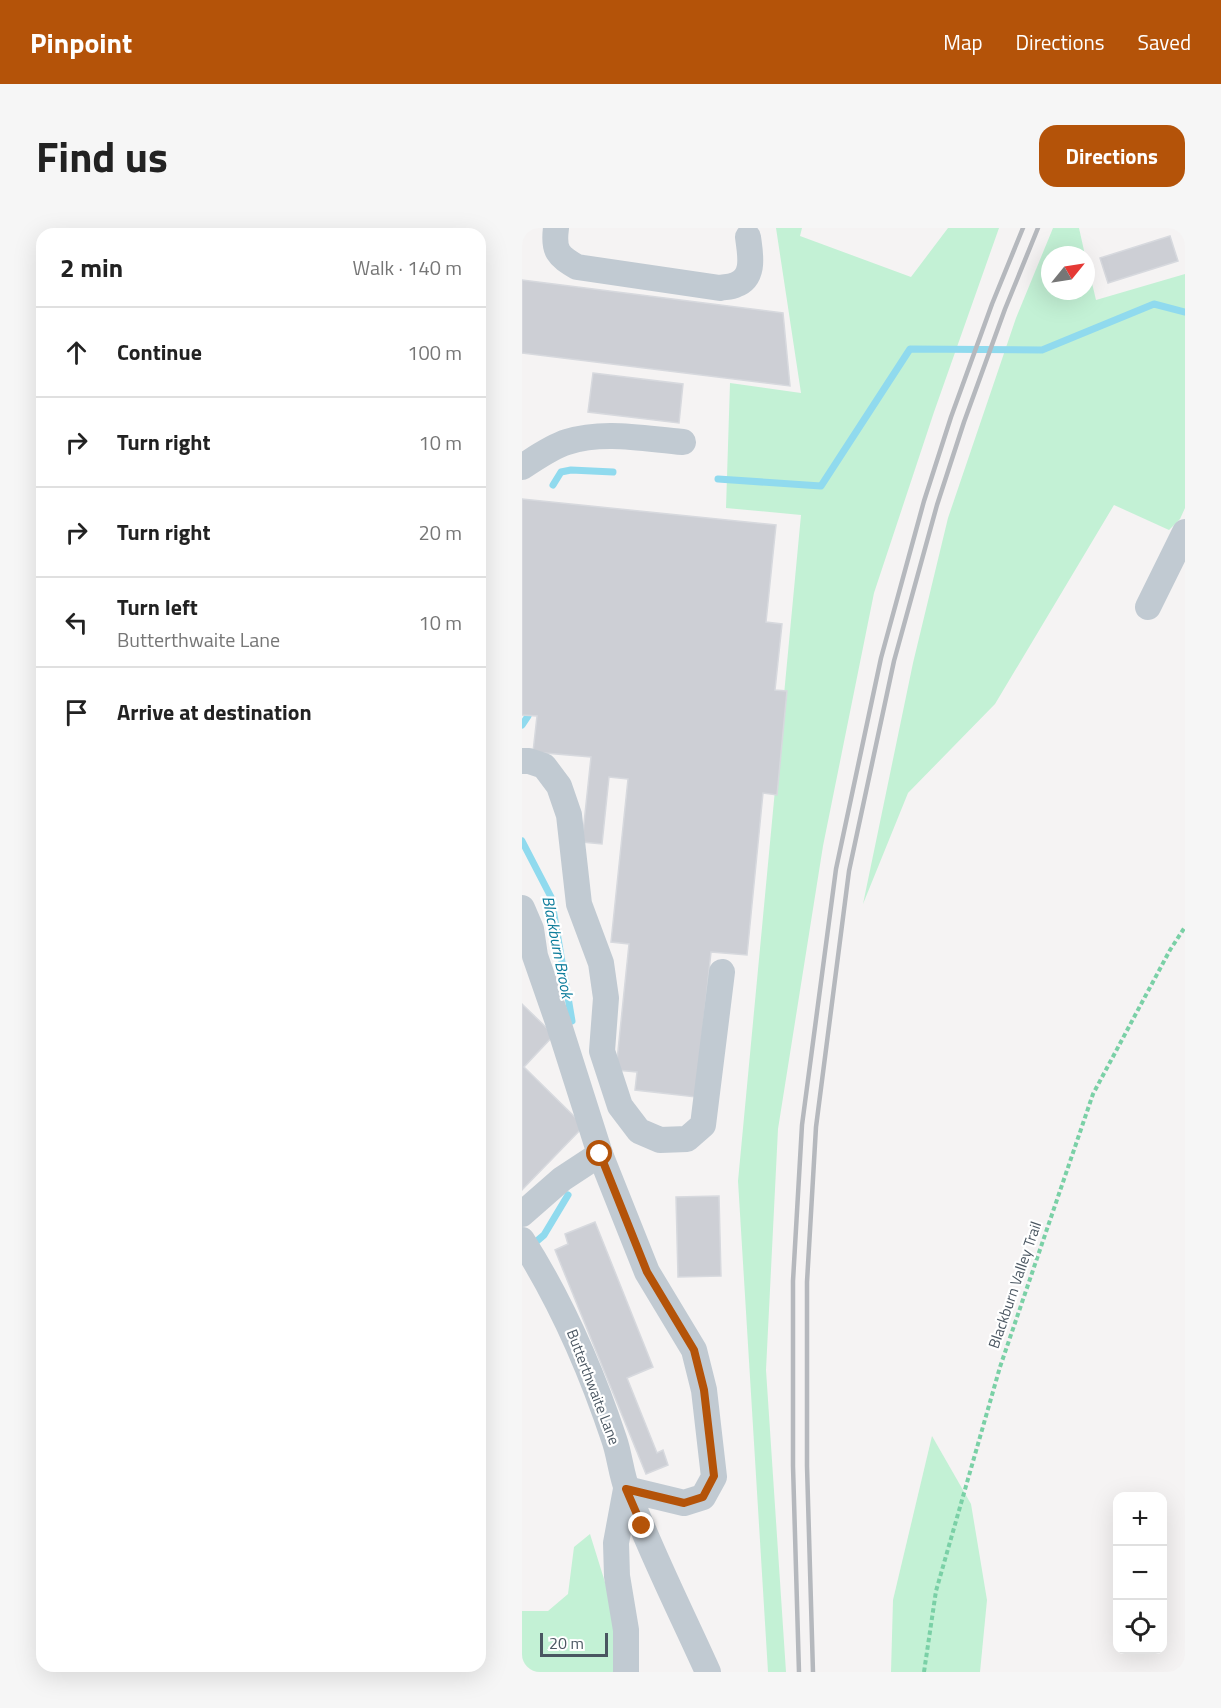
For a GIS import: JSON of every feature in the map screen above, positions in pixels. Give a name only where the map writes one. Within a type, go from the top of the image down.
[{"type":"street","points":[[556,228],[554,242],[557,253],[577,267],[720,288],[737,285],[746,279],[751,266],[748,237]]},
{"type":"street","points":[[522,467],[566,442],[604,435],[683,442]]},
{"type":"street","points":[[1148,607],[1185,532]]},
{"type":"street","points":[[526,761],[544,766],[559,786],[568,815],[579,904],[602,963],[606,998],[602,1051],[620,1106],[639,1131],[660,1140],[687,1139],[703,1125],[722,972]]},
{"type":"street","points":[[522,908],[531,929],[535,956],[600,1154],[647,1272],[694,1350],[704,1390],[714,1476],[703,1497],[684,1503],[626,1489],[616,1543],[617,1576],[626,1630],[626,1672]]},
{"type":"street","points":[[522,1214],[562,1179],[600,1154]]},
{"type":"street","name":"Butterthwaite Lane","points":[[522,1240],[542,1272],[600,1398],[615,1442],[626,1489],[708,1672]]},
{"type":"path","name":"Blackburn Valley Trail","points":[[924,1672],[936,1591],[1000,1367],[1093,1094],[1170,950],[1185,927]]},
{"type":"green space","points":[[776,228],[802,228],[800,236],[911,277],[948,228],[999,228],[934,412],[874,593],[823,846],[778,1129],[766,1370],[786,1672],[768,1672],[738,1181],[801,515],[726,508],[730,383],[801,393]]},
{"type":"green space","points":[[1053,228],[1079,228],[1083,246],[1046,246]]},
{"type":"green space","points":[[1041,257],[1041,300],[1095,300],[1095,296],[1096,300],[1185,274],[1185,508],[1180,519],[1169,530],[1114,505],[995,704],[908,793],[863,904],[913,663],[948,518],[1016,318]]},
{"type":"green space","points":[[932,1436],[971,1504],[987,1600],[980,1672],[891,1672],[893,1600]]},
{"type":"green space","points":[[590,1534],[618,1624],[616,1672],[522,1672],[522,1611],[548,1611],[568,1594],[574,1547]]},
{"type":"building","points":[[1170,236],[1178,261],[1108,283],[1100,258]]},
{"type":"building","points":[[522,280],[783,313],[790,386],[522,353]]},
{"type":"building","points":[[593,373],[683,384],[679,423],[588,412]]},
{"type":"building","points":[[522,499],[776,525],[766,622],[782,624],[775,690],[787,691],[777,795],[763,793],[747,955],[711,952],[696,1097],[635,1090],[637,1072],[616,1070],[629,944],[611,942],[628,779],[609,777],[602,844],[582,842],[591,757],[533,752],[537,716],[522,715]]},
{"type":"building","points":[[522,1004],[554,1035],[524,1067],[584,1126],[522,1190]]},
{"type":"building","points":[[719,1196],[721,1276],[678,1277],[676,1197]]},
{"type":"building","points":[[595,1222],[653,1367],[627,1378],[657,1453],[663,1450],[668,1465],[646,1474],[555,1250],[568,1244],[565,1234]]},
{"type":"waterway","points":[[718,479],[821,486],[910,349],[1042,350],[1154,304],[1185,312]]},
{"type":"waterway","points":[[553,485],[561,472],[571,470],[613,472]]},
{"type":"waterway","name":"Blackburn Brook","points":[[522,725],[528,716]]},
{"type":"waterway","name":"Blackburn Brook","points":[[522,841],[551,897],[572,1021]]},
{"type":"waterway","name":"Blackburn Brook","points":[[531,1246],[544,1235],[568,1195]]},
{"type":"railway","points":[[799,1672],[793,1466],[793,1281],[802,1125],[836,869],[881,658],[924,501],[951,417],[992,304],[1023,228]]},
{"type":"railway","points":[[813,1672],[807,1466],[807,1282],[816,1127],[849,871],[894,661],[937,505],[1005,309],[1038,228]]},
{"type":"route","points":[[600,1154],[647,1272],[694,1350],[704,1390],[714,1476],[703,1497],[684,1503],[626,1489],[642,1526]]}]
